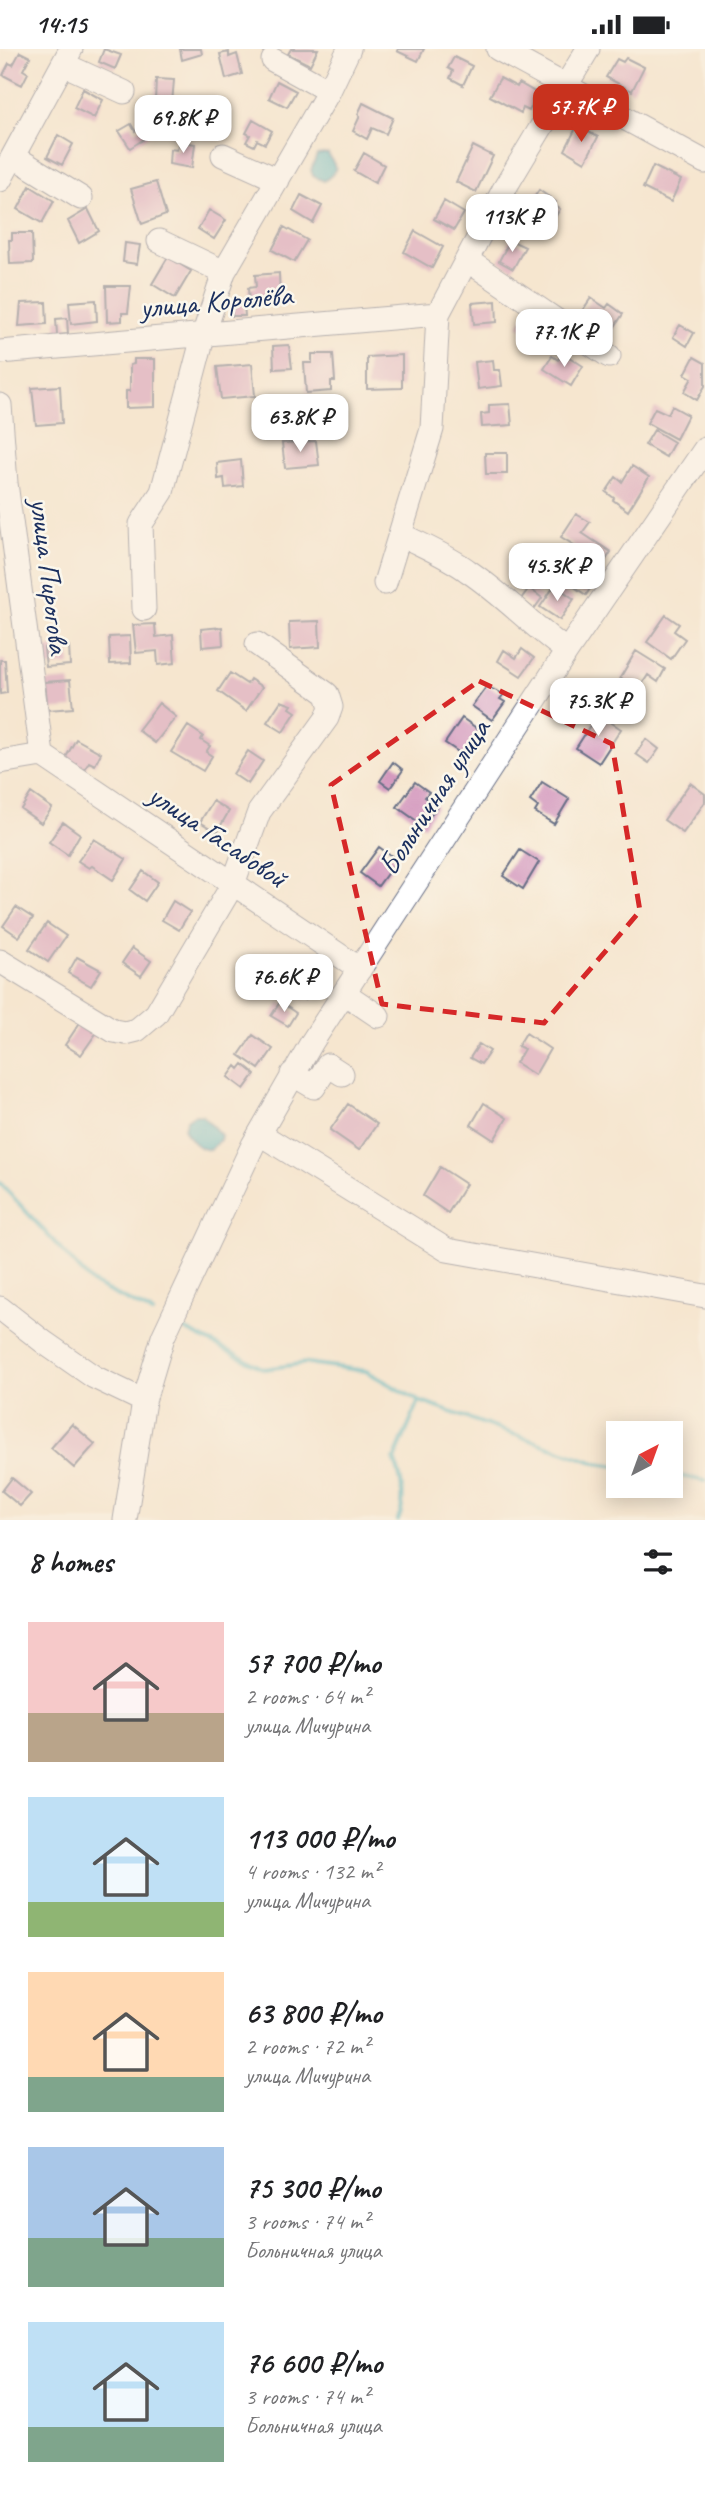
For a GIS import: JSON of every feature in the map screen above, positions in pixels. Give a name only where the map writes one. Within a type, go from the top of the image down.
[{"type":"street","points":[[144,610],[141,524],[162,492],[204,333],[224,272],[329,91],[348,49]]},
{"type":"street","points":[[498,49],[705,162]]},
{"type":"street","points":[[386,583],[432,429],[438,314],[503,191],[588,49]]},
{"type":"street","points":[[0,180],[67,56],[124,92]]},
{"type":"street","points":[[273,60],[329,91]]},
{"type":"street","points":[[223,155],[278,180]]},
{"type":"street","points":[[13,156],[81,198]]},
{"type":"street","points":[[159,241],[224,272]]},
{"type":"street","points":[[467,260],[609,356]]},
{"type":"street","name":"улица Королёва","points":[[0,352],[438,314]]},
{"type":"street","name":"улица Пирогова","points":[[0,405],[3,484],[42,755]]},
{"type":"street","name":"Больничная улица","points":[[125,1520],[144,1401],[163,1337],[243,1165],[292,1074],[566,651],[705,449]]},
{"type":"street","points":[[400,534],[467,569],[566,651]]},
{"type":"street","points":[[0,961],[114,1031],[125,1033],[136,1030],[156,1014],[233,884],[259,812],[327,718],[331,707],[327,694],[257,644]]},
{"type":"street","points":[[0,762],[42,755]]},
{"type":"street","name":"улица Гасабовой","points":[[42,755],[360,969]]},
{"type":"street","points":[[344,993],[379,1016]]},
{"type":"street","points":[[292,1074],[314,1087],[328,1065],[342,1074]]},
{"type":"street","points":[[260,1134],[447,1250],[705,1296]]},
{"type":"street","points":[[0,1308],[94,1377],[144,1401]]},
{"type":"highlighted area","points":[[479,681],[612,744],[640,911],[544,1023],[382,1004],[331,785]]},
{"type":"water","points":[[328,154],[336,168],[324,181],[313,176],[311,170],[317,155]]},
{"type":"water","points":[[194,1115],[202,1115],[221,1135],[220,1140],[210,1150],[194,1143],[184,1128],[187,1120]]},
{"type":"building","points":[[104,49],[121,55],[115,69],[99,62]]},
{"type":"building","points":[[180,49],[201,49],[202,54],[182,60]]},
{"type":"building","points":[[291,49],[318,49],[310,65],[288,54]]},
{"type":"building","points":[[424,49],[418,61],[397,51]]},
{"type":"building","points":[[20,52],[30,57],[23,70],[28,73],[22,85],[3,75],[9,63],[13,65]]},
{"type":"building","points":[[229,52],[229,57],[237,54],[242,74],[226,79],[220,54]]},
{"type":"building","points":[[454,57],[472,66],[463,85],[450,78],[453,71],[448,68]]},
{"type":"building","points":[[626,58],[644,67],[632,91],[606,77],[617,59],[623,62]]},
{"type":"building","points":[[500,78],[517,87],[519,83],[538,94],[529,111],[523,108],[521,113],[490,96]]},
{"type":"building","points":[[156,79],[174,80],[172,103],[155,101]]},
{"type":"building","points":[[277,81],[296,91],[287,107],[269,98]]},
{"type":"building","points":[[83,89],[103,100],[94,118],[74,108]]},
{"type":"building","points":[[211,103],[217,116],[200,125],[193,111]]},
{"type":"building","points":[[363,103],[393,118],[386,134],[372,128],[367,139],[353,131]]},
{"type":"building","points":[[253,120],[272,131],[265,144],[257,140],[254,146],[246,142],[250,135],[246,133]]},
{"type":"building","points":[[131,124],[135,131],[143,126],[149,136],[130,148],[119,131]]},
{"type":"building","points":[[577,126],[598,137],[585,162],[565,150]]},
{"type":"building","points":[[58,135],[73,144],[62,165],[47,157]]},
{"type":"building","points":[[179,141],[195,144],[192,168],[169,164],[170,149],[177,150]]},
{"type":"building","points":[[473,146],[493,156],[476,192],[456,182]]},
{"type":"building","points":[[364,153],[384,165],[375,183],[354,171]]},
{"type":"building","points":[[653,166],[681,180],[671,202],[643,188]]},
{"type":"building","points":[[156,182],[166,215],[142,224],[131,189]]},
{"type":"building","points":[[30,186],[54,201],[42,223],[18,209]]},
{"type":"building","points":[[539,190],[556,202],[554,205],[560,209],[548,229],[524,213]]},
{"type":"building","points":[[301,195],[322,206],[313,223],[293,211]]},
{"type":"building","points":[[444,201],[464,213],[454,230],[434,219]]},
{"type":"building","points":[[88,209],[99,231],[79,243],[68,221]]},
{"type":"building","points":[[209,210],[226,220],[214,239],[198,229]]},
{"type":"building","points":[[284,227],[307,240],[294,262],[272,250]]},
{"type":"building","points":[[415,231],[443,247],[432,268],[404,252]]},
{"type":"building","points":[[12,233],[32,233],[33,263],[10,264],[9,240],[12,240]]},
{"type":"building","points":[[510,240],[525,247],[513,269],[499,261]]},
{"type":"building","points":[[125,243],[140,245],[137,264],[123,262]]},
{"type":"building","points":[[168,257],[191,271],[175,298],[152,284]]},
{"type":"building","points":[[279,273],[280,301],[249,303],[248,288],[256,287],[255,275]]},
{"type":"building","points":[[106,286],[131,286],[128,313],[122,313],[122,321],[107,322]]},
{"type":"building","points":[[591,298],[606,308],[609,304],[623,314],[610,334],[580,314]]},
{"type":"building","points":[[96,300],[97,321],[71,324],[69,302]]},
{"type":"building","points":[[496,301],[497,322],[474,324],[472,303]]},
{"type":"building","points":[[46,302],[47,324],[19,326],[21,303]]},
{"type":"building","points":[[232,304],[244,304],[245,316],[232,316]]},
{"type":"building","points":[[527,314],[543,325],[534,337],[518,325]]},
{"type":"building","points":[[67,318],[68,334],[57,335],[56,319]]},
{"type":"building","points":[[680,325],[694,333],[687,346],[673,337]]},
{"type":"building","points":[[289,345],[292,368],[274,369],[273,346]]},
{"type":"building","points":[[563,353],[583,366],[571,386],[544,369],[552,356],[558,360]]},
{"type":"building","points":[[312,354],[333,354],[335,381],[331,381],[331,391],[306,393],[304,363],[312,363]]},
{"type":"building","points":[[402,355],[402,388],[367,389],[367,357]]},
{"type":"building","points":[[694,357],[705,363],[705,386],[697,400],[684,392],[692,378],[685,374]]},
{"type":"building","points":[[134,359],[155,359],[155,407],[126,408],[126,391],[130,391],[130,365],[134,364]]},
{"type":"building","points":[[493,360],[494,370],[500,370],[502,386],[478,389],[475,362]]},
{"type":"building","points":[[252,364],[255,396],[221,399],[217,367]]},
{"type":"building","points":[[60,386],[62,423],[36,425],[32,388]]},
{"type":"building","points":[[510,404],[512,425],[482,427],[481,414],[489,413],[489,405]]},
{"type":"building","points":[[672,406],[688,415],[676,439],[647,423],[655,408],[668,414]]},
{"type":"building","points":[[654,430],[674,442],[666,457],[645,445]]},
{"type":"building","points":[[316,441],[319,465],[285,468],[282,443]]},
{"type":"building","points":[[485,453],[507,453],[507,474],[486,474]]},
{"type":"building","points":[[241,460],[243,486],[225,488],[224,478],[218,479],[217,463]]},
{"type":"building","points":[[632,466],[649,477],[628,511],[606,492],[616,477],[622,482]]},
{"type":"building","points":[[576,514],[590,522],[582,533],[611,552],[600,569],[571,550],[574,545],[561,537]]},
{"type":"building","points":[[585,562],[600,573],[586,595],[570,584]]},
{"type":"building","points":[[555,585],[574,599],[560,620],[540,607]]},
{"type":"building","points":[[529,588],[542,598],[534,609],[521,599]]},
{"type":"building","points":[[666,615],[679,624],[674,631],[685,639],[671,659],[647,642]]},
{"type":"building","points":[[319,621],[320,647],[290,649],[289,622]]},
{"type":"building","points":[[155,624],[156,637],[173,635],[175,663],[158,665],[157,651],[136,653],[133,625]]},
{"type":"building","points":[[222,627],[223,645],[202,647],[201,629]]},
{"type":"building","points":[[130,636],[131,663],[110,664],[109,637]]},
{"type":"building","points":[[69,646],[70,665],[46,667],[44,648]]},
{"type":"building","points":[[522,649],[534,658],[521,676],[498,661],[504,650],[516,658]]},
{"type":"building","points":[[636,651],[665,669],[658,682],[648,675],[639,689],[620,678]]},
{"type":"building","points":[[0,660],[5,660],[7,693],[0,694]]},
{"type":"building","points":[[230,673],[247,684],[250,679],[262,687],[246,711],[218,691]]},
{"type":"building","points":[[70,680],[73,708],[48,710],[45,682]]},
{"type":"building","points":[[487,686],[504,694],[500,699],[505,702],[492,720],[472,706]]},
{"type":"building","points":[[281,701],[292,705],[290,708],[296,712],[283,732],[267,722]]},
{"type":"building","points":[[159,703],[176,717],[155,743],[138,730]]},
{"type":"building","points":[[598,714],[621,729],[599,763],[576,748]]},
{"type":"building","points":[[462,718],[482,732],[466,757],[445,743]]},
{"type":"building","points":[[188,726],[203,736],[201,740],[210,746],[206,752],[212,756],[203,771],[171,752]]},
{"type":"building","points":[[76,739],[101,753],[95,765],[89,762],[84,771],[65,759]]},
{"type":"building","points":[[646,739],[659,749],[649,763],[636,754]]},
{"type":"building","points":[[248,751],[263,761],[248,784],[233,774]]},
{"type":"building","points":[[393,762],[403,770],[390,788],[380,781]]},
{"type":"building","points":[[415,782],[429,792],[425,797],[437,806],[424,826],[397,807]]},
{"type":"building","points":[[542,782],[569,799],[554,824],[535,812],[538,807],[530,801]]},
{"type":"building","points":[[690,783],[705,794],[705,802],[683,833],[664,820]]},
{"type":"building","points":[[31,793],[52,808],[41,823],[21,809]]},
{"type":"building","points":[[213,801],[229,811],[217,832],[200,822]]},
{"type":"building","points":[[63,822],[80,834],[68,855],[49,842]]},
{"type":"building","points":[[94,839],[126,859],[113,880],[92,866],[89,868],[78,861]]},
{"type":"building","points":[[379,847],[397,860],[378,886],[360,873]]},
{"type":"building","points":[[520,850],[539,862],[523,889],[503,876]]},
{"type":"building","points":[[143,871],[158,882],[145,901],[130,890]]},
{"type":"building","points":[[173,901],[190,912],[179,930],[162,920]]},
{"type":"building","points":[[16,907],[33,918],[19,937],[3,926]]},
{"type":"building","points":[[47,923],[66,936],[48,962],[29,949]]},
{"type":"building","points":[[132,948],[151,961],[141,976],[122,963]]},
{"type":"building","points":[[77,957],[101,970],[91,986],[68,973]]},
{"type":"building","points":[[300,971],[308,976],[305,980],[314,985],[305,1000],[284,986],[293,972],[298,975]]},
{"type":"building","points":[[280,1002],[296,1013],[288,1026],[271,1016]]},
{"type":"building","points":[[81,1021],[97,1032],[81,1055],[65,1045]]},
{"type":"building","points":[[526,1033],[550,1049],[535,1075],[516,1063],[524,1049],[518,1046]]},
{"type":"building","points":[[253,1035],[273,1049],[259,1069],[239,1055]]},
{"type":"building","points":[[479,1044],[490,1051],[481,1064],[470,1058]]},
{"type":"building","points":[[243,1064],[255,1074],[244,1089],[228,1077],[236,1066],[239,1069]]},
{"type":"building","points":[[484,1103],[507,1118],[494,1140],[471,1125]]},
{"type":"building","points":[[348,1104],[377,1124],[359,1150],[330,1130]]},
{"type":"building","points":[[440,1167],[466,1184],[448,1213],[423,1196]]},
{"type":"building","points":[[72,1424],[95,1444],[74,1468],[51,1448]]},
{"type":"building","points":[[12,1478],[31,1494],[20,1506],[2,1491]]},
{"type":"waterway","points":[[0,1183],[92,1283],[153,1313]]},
{"type":"waterway","points":[[176,1325],[264,1369],[307,1363],[366,1371],[419,1401],[606,1464]]},
{"type":"waterway","points":[[398,1520],[402,1506],[402,1490],[394,1460],[419,1401]]},
{"type":"waterway","points":[[683,1477],[705,1481]]}]
